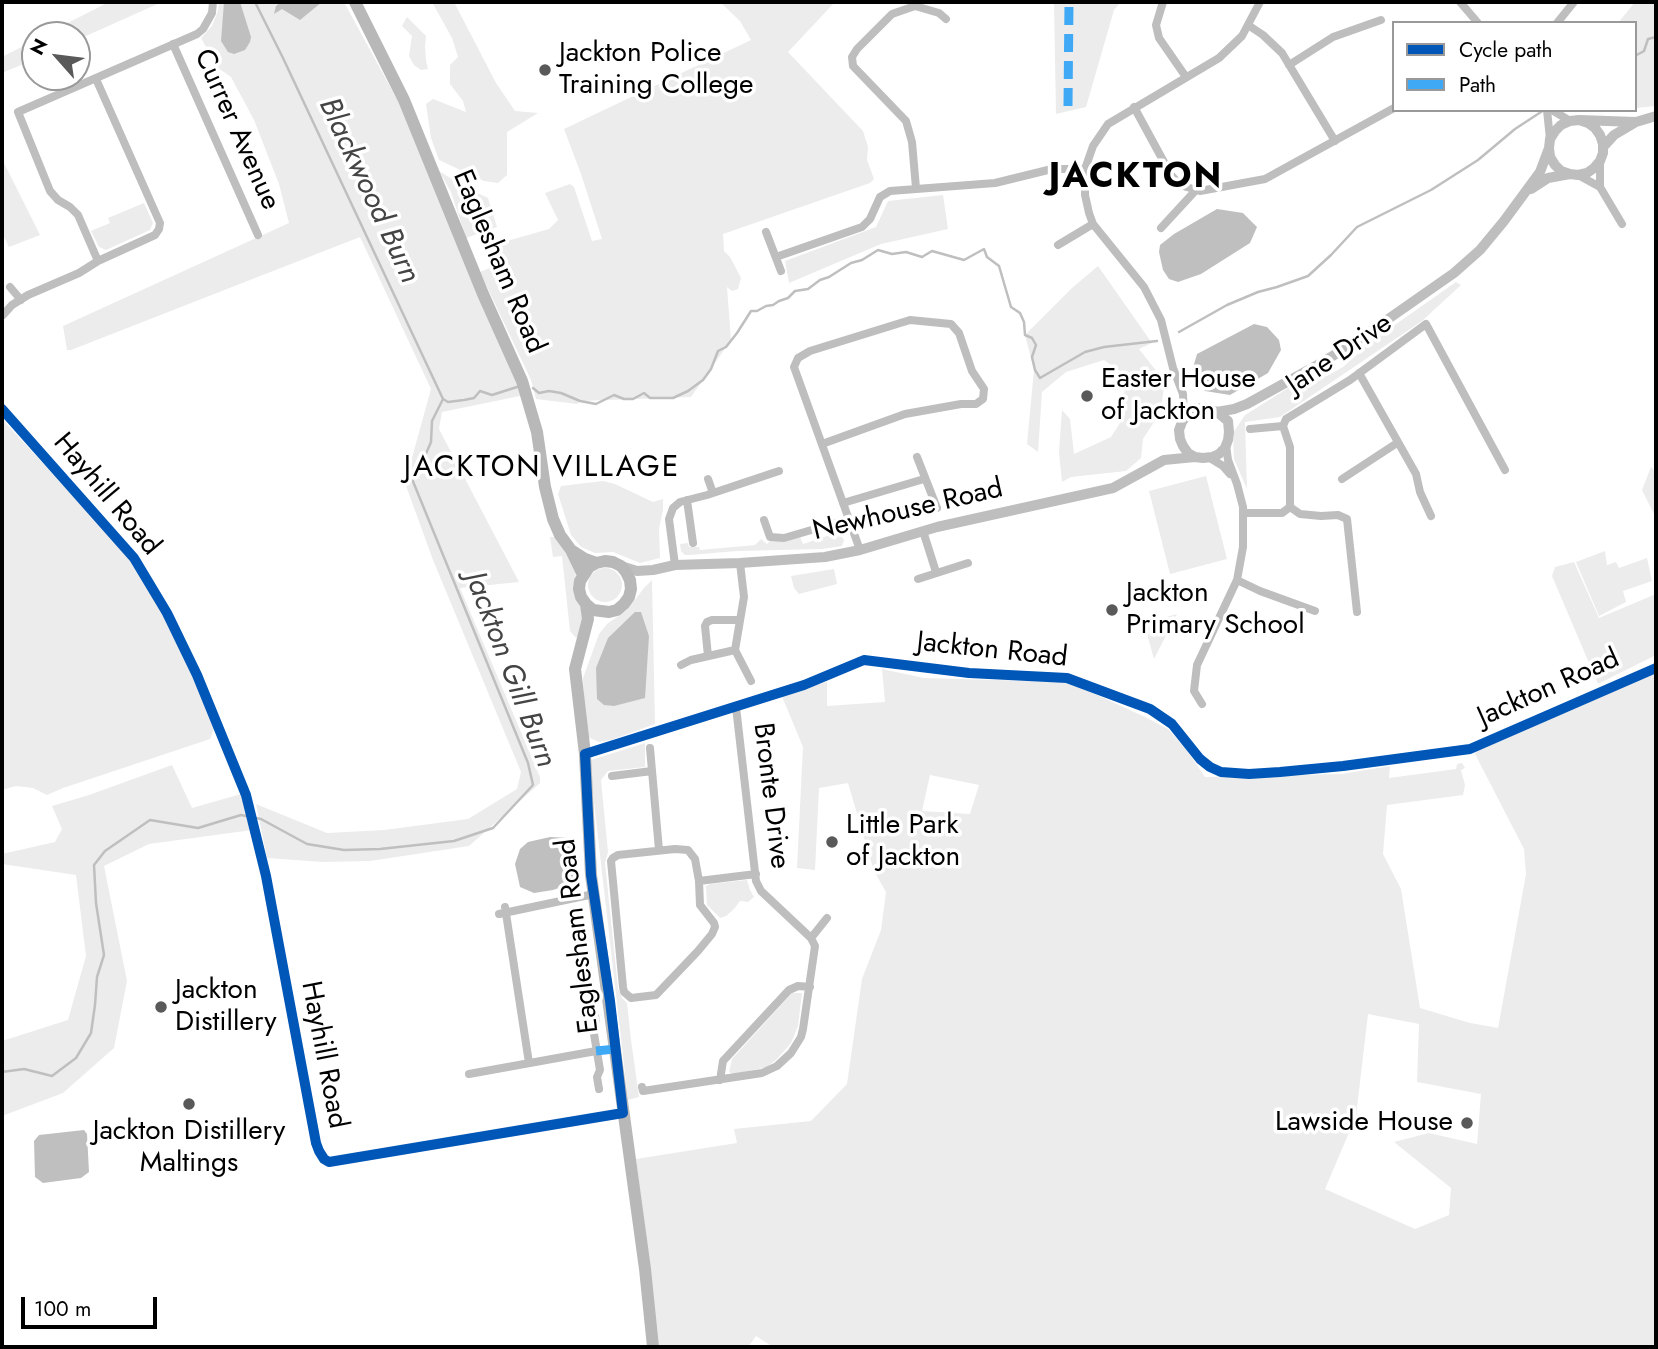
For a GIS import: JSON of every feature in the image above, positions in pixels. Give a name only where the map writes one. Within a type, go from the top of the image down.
[{"type":"main road","name":"Eaglesham Road","points":[[355,2],[404,100],[522,382],[537,432],[553,519],[559,535],[571,550],[583,575]]},
{"type":"main road","points":[[571,550],[596,563]]},
{"type":"main road","points":[[613,562],[621,566],[630,580],[629,597],[617,610],[593,610],[581,597],[580,580],[589,567],[596,563],[613,562]]},
{"type":"main road","name":"Eaglesham Road","points":[[586,604],[588,619],[575,669],[584,754],[590,858],[653,1347]]},
{"type":"main road","points":[[583,638],[609,612]]},
{"type":"street","points":[[98,261],[78,215],[50,191],[18,112],[197,34],[212,13],[213,2]]},
{"type":"street","points":[[1163,2],[1156,25],[1159,38],[1186,77]]},
{"type":"street","points":[[1184,419],[1183,394],[1173,368],[1161,320],[1144,287],[1093,224],[1085,195],[1085,169],[1093,146],[1108,124],[1219,58],[1242,36],[1260,2]]},
{"type":"street","points":[[1460,2],[1476,21]]},
{"type":"street","points":[[1559,21],[1574,2]]},
{"type":"street","points":[[916,188],[912,142],[906,121],[853,66],[852,57],[892,14],[915,6],[939,13],[946,19]]},
{"type":"street","points":[[1289,65],[1334,37],[1381,20]]},
{"type":"street","points":[[1248,25],[1282,53],[1335,141]]},
{"type":"street","name":"Currer Avenue","points":[[173,44],[258,235]]},
{"type":"street","points":[[3,315],[21,300],[155,235],[159,229],[160,223],[96,79]]},
{"type":"street","points":[[1134,107],[1171,174],[1180,185],[1200,191],[1265,179],[1392,109]]},
{"type":"street","points":[[1550,112],[1550,157],[1555,165],[1561,171],[1574,174],[1600,187]]},
{"type":"street","points":[[1554,112],[1574,121],[1588,123],[1601,135],[1603,147],[1600,187],[1622,224]]},
{"type":"street","points":[[1603,147],[1614,135],[1636,122],[1656,116]]},
{"type":"street","points":[[1217,412],[1247,404],[1351,345],[1454,273],[1480,250],[1526,192],[1543,166],[1549,143],[1561,125],[1574,121],[1636,122]]},
{"type":"street","points":[[1526,192],[1548,178],[1587,173],[1600,161]]},
{"type":"street","points":[[776,257],[862,227],[870,219],[880,197],[890,191],[995,183],[1052,169],[1085,169]]},
{"type":"street","points":[[1161,228],[1196,190]]},
{"type":"street","points":[[1058,245],[1093,224]]},
{"type":"street","points":[[766,232],[781,271]]},
{"type":"street","points":[[10,287],[21,300]]},
{"type":"street","points":[[822,443],[905,414],[976,404],[983,399],[984,388],[972,371],[959,332],[951,324],[910,320],[810,351],[798,358],[794,367],[860,550]]},
{"type":"street","name":"Jane Drive","points":[[1290,507],[1290,447],[1283,426],[1286,419],[1350,380],[1426,324],[1505,470]]},
{"type":"street","points":[[1359,373],[1416,474],[1420,492],[1431,516]]},
{"type":"street","points":[[1183,394],[1201,408]]},
{"type":"street","points":[[1229,429],[1247,404]]},
{"type":"street","points":[[1201,408],[1217,412],[1227,421],[1229,429],[1226,444],[1219,454],[1210,458],[1195,457],[1188,453],[1180,439],[1179,430],[1184,419],[1201,408]]},
{"type":"street","name":"Hayhill Road","points":[[2,409],[134,558],[167,614],[197,675],[254,826],[266,876],[316,1143],[324,1159],[329,1162],[623,1113]]},
{"type":"street","name":"Jane Drive","points":[[1250,429],[1283,426]]},
{"type":"street","name":"Newhouse Road","points":[[1164,460],[1180,439]]},
{"type":"street","points":[[1342,479],[1397,443]]},
{"type":"street","points":[[1202,704],[1194,691],[1197,665],[1237,580],[1243,547],[1243,513],[1226,444]]},
{"type":"street","points":[[917,457],[937,508]]},
{"type":"street","name":"Newhouse Road","points":[[621,566],[653,570],[675,565],[825,557],[860,550],[923,531],[1113,488],[1164,460],[1195,457]]},
{"type":"street","points":[[1210,458],[1233,476]]},
{"type":"street","points":[[675,565],[669,519],[673,508],[680,502],[779,471]]},
{"type":"street","points":[[708,479],[713,493]]},
{"type":"street","points":[[843,503],[924,479]]},
{"type":"street","points":[[687,500],[692,543]]},
{"type":"street","points":[[1243,513],[1282,513],[1290,507],[1300,514],[1338,515],[1347,519],[1357,612]]},
{"type":"street","points":[[764,520],[770,537],[784,538],[849,519]]},
{"type":"street","points":[[923,531],[936,572]]},
{"type":"street","points":[[740,563],[744,597],[735,650],[751,681]]},
{"type":"street","points":[[918,579],[968,563]]},
{"type":"street","name":"Newhouse Road","points":[[631,589],[638,580],[653,570]]},
{"type":"street","points":[[1237,580],[1315,611]]},
{"type":"street","points":[[708,656],[705,626],[707,622],[740,620]]},
{"type":"street","points":[[681,665],[735,650]]},
{"type":"street","name":"Jackton Road","points":[[584,754],[804,685],[864,660],[970,673],[1067,678],[1150,709],[1172,724],[1200,759],[1210,767],[1221,772],[1250,774],[1343,766],[1469,749],[1656,668]]},
{"type":"street","name":"Bronte Drive","points":[[736,707],[756,881],[761,891],[811,938]]},
{"type":"street","points":[[650,748],[659,850]]},
{"type":"street","points":[[612,776],[652,771]]},
{"type":"street","points":[[659,850],[688,850],[695,859],[699,881],[700,905],[714,923],[712,934],[656,995],[631,998],[622,987],[610,865],[613,858],[659,850]]},
{"type":"street","points":[[699,881],[755,874]]},
{"type":"street","points":[[529,1063],[503,912],[594,894]]},
{"type":"street","points":[[642,1087],[643,1091],[720,1080],[762,1073],[777,1066],[791,1053],[801,1037],[815,946],[811,938],[827,918]]},
{"type":"street","points":[[586,960],[596,1022],[594,1034],[600,1070],[597,1077],[599,1089]]},
{"type":"street","points":[[720,1080],[723,1061],[789,989],[798,986],[810,987]]},
{"type":"street","points":[[469,1074],[596,1051]]},
{"type":"shaded area","points":[[109,2],[162,2],[91,34],[91,21],[72,21]]},
{"type":"shaded area","points":[[219,2],[344,2],[400,105],[518,386],[520,396],[442,412],[439,429],[519,582],[460,588],[540,777],[540,783],[469,846],[370,861],[323,862],[267,858],[256,804],[327,833],[384,830],[468,819],[517,789],[521,772],[433,560],[405,483],[431,389],[360,237],[67,350],[63,326],[289,223],[279,184],[254,120],[231,77],[218,68],[201,38],[212,26]]},
{"type":"shaded area","points":[[224,2],[240,2],[251,37],[245,50],[234,54],[228,52],[221,41]]},
{"type":"shaded area","points":[[281,2],[322,2],[300,20],[282,9],[274,14],[276,6]]},
{"type":"shaded area","points":[[432,2],[454,2],[496,83],[515,111],[538,113],[507,132],[507,175],[498,183],[484,181],[439,160],[431,138],[426,104],[433,99],[466,112],[463,101],[450,84],[450,65],[458,57],[452,38]]},
{"type":"shaded area","points":[[720,2],[835,2],[788,52],[863,131],[868,147],[867,160],[874,179],[870,183],[723,234],[724,251],[741,278],[738,289],[732,291],[727,287],[731,340],[691,397],[581,401],[577,404],[536,399],[531,380],[480,272],[497,265],[500,243],[549,229],[558,220],[545,193],[570,184],[574,187],[592,241],[602,239],[564,129],[751,40],[740,21]]},
{"type":"shaded area","points":[[1054,2],[1121,2],[1114,10],[1086,107],[1056,114]]},
{"type":"shaded area","points":[[1635,2],[1656,2],[1656,106],[1637,108],[1637,21],[1620,21]]},
{"type":"shaded area","points":[[407,17],[426,36],[428,69],[421,70],[409,56],[412,36],[402,26]]},
{"type":"shaded area","points":[[21,47],[21,65],[2,73],[2,57]]},
{"type":"shaded area","points":[[2,159],[40,235],[9,247],[2,233]]},
{"type":"shaded area","points":[[439,171],[488,198],[497,227],[466,238],[451,192]]},
{"type":"shaded area","points":[[943,195],[948,229],[881,244],[789,283],[785,261],[876,227],[888,201]]},
{"type":"shaded area","points":[[144,203],[153,223],[150,230],[106,250],[99,247],[91,231],[110,223],[108,218]]},
{"type":"shaded area","points":[[1217,209],[1243,213],[1257,227],[1250,243],[1201,274],[1178,282],[1169,279],[1163,270],[1160,245]]},
{"type":"shaded area","points":[[1098,266],[1152,343],[1139,349],[1165,382],[1160,413],[1143,439],[1141,458],[1126,471],[1071,477],[1062,482],[1059,452],[1062,410],[1070,419],[1074,454],[1111,437],[1125,415],[1124,374],[1104,360],[1066,372],[1042,392],[1038,452],[1027,444],[1034,370],[1025,335]]},
{"type":"shaded area","points":[[1456,282],[1461,285],[1422,321],[1280,417],[1245,422],[1247,489],[1234,459],[1233,433],[1245,415],[1301,380],[1327,376],[1343,367],[1372,341]]},
{"type":"shaded area","points":[[1254,324],[1267,327],[1279,340],[1281,350],[1268,373],[1230,395],[1205,391],[1192,371],[1197,354]]},
{"type":"shaded area","points":[[2,419],[124,551],[165,616],[190,667],[214,729],[210,739],[47,795],[33,788],[16,786],[2,790]]},
{"type":"shaded area","points":[[1651,467],[1656,472],[1656,518],[1642,490]]},
{"type":"shaded area","points":[[1206,476],[1227,559],[1170,574],[1149,491]]},
{"type":"shaded area","points":[[603,481],[653,502],[663,499],[659,529],[660,558],[640,563],[613,552],[595,553],[581,547],[571,535],[558,494],[561,486]]},
{"type":"shaded area","points":[[839,532],[844,540],[842,546],[822,549],[685,555],[680,544],[688,543],[689,547],[699,547],[700,550],[755,545],[761,539],[767,544],[771,540],[800,537],[803,544]]},
{"type":"shaded area","points":[[550,537],[555,537],[576,571],[575,586],[583,617],[576,638],[570,631],[562,556],[553,557]]},
{"type":"shaded area","points":[[1605,551],[1607,565],[1616,562],[1619,568],[1647,558],[1652,581],[1623,591],[1626,602],[1599,616],[1576,562]]},
{"type":"shaded area","points":[[1574,562],[1599,618],[1656,594],[1656,655],[1598,684],[1552,576],[1555,567]]},
{"type":"shaded area","points":[[605,568],[617,573],[622,585],[617,597],[605,602],[593,597],[588,585],[593,573]]},
{"type":"shaded area","points":[[834,569],[837,584],[799,594],[794,588],[791,576]]},
{"type":"shaded area","points":[[652,580],[655,724],[599,742],[585,734],[583,678],[599,634],[607,624],[627,610]]},
{"type":"shaded area","points":[[635,612],[641,612],[649,636],[645,698],[614,706],[604,705],[597,699],[596,668],[608,638]]},
{"type":"shaded area","points":[[1177,614],[1154,659],[1144,623]]},
{"type":"shaded area","points":[[882,669],[924,678],[1069,682],[1168,729],[1205,777],[1342,774],[1390,766],[1389,778],[1456,769],[1457,764],[1462,763],[1465,768],[1461,770],[1465,785],[1463,795],[1387,805],[1383,854],[1401,889],[1420,1008],[1470,1023],[1498,1028],[1526,874],[1524,849],[1475,754],[1477,749],[1656,671],[1656,1347],[773,1347],[756,1336],[748,1347],[657,1347],[636,1159],[737,1143],[734,1129],[811,1121],[847,1084],[862,979],[881,930],[886,892],[874,871],[848,783],[819,788],[815,870],[797,868],[803,747],[781,694],[827,682],[827,706],[885,702]],"holes":[[[930,775],[979,785],[970,814],[922,811]],[[1368,1014],[1419,1024],[1417,1082],[1481,1094],[1477,1144],[1429,1133],[1394,1142],[1451,1188],[1449,1215],[1415,1229],[1325,1189],[1356,1116]]]},
{"type":"shaded area","points":[[645,743],[645,767],[608,771],[601,780],[608,852],[605,863],[618,988],[627,1003],[639,1097],[628,1100],[590,767],[591,760]]},
{"type":"shaded area","points":[[172,765],[192,808],[241,794],[252,830],[149,844],[104,866],[127,981],[114,1048],[63,1093],[2,1116],[2,1041],[68,1020],[86,956],[76,875],[2,864],[2,854],[55,842],[62,829],[52,806]]},
{"type":"shaded area","points":[[550,837],[572,838],[577,872],[571,884],[534,893],[520,887],[515,864],[520,849],[528,842]]},
{"type":"shaded area","points":[[747,880],[754,897],[748,902],[740,901],[726,916],[720,918],[707,905],[706,886]]},
{"type":"shaded area","points":[[792,993],[802,993],[798,1026],[791,1043],[767,1067],[734,1074],[729,1072],[732,1059]]},
{"type":"shaded area","points":[[84,1130],[87,1134],[89,1172],[81,1178],[43,1183],[35,1177],[34,1141],[39,1135]]},
{"type":"waterway","name":"Blackwood Burn","points":[[255,2],[443,399]]},
{"type":"waterway","name":"Jackton Gill Burn","points":[[1637,55],[1644,51],[1648,39],[1656,37]]},
{"type":"waterway","name":"Jackton Gill Burn","points":[[1179,332],[1227,305],[1308,276],[1357,227],[1431,190],[1478,160],[1515,129],[1541,112]]},
{"type":"waterway","name":"Jackton Gill Burn","points":[[533,388],[539,393],[561,393],[596,404],[614,395],[633,399],[644,393],[650,398],[673,398],[703,380],[718,351],[726,347],[751,311],[773,305],[788,298],[795,291],[808,289],[878,250],[892,254],[906,252],[922,257],[932,251],[964,260],[984,249],[987,257],[999,266],[1011,307],[1020,313],[1025,335],[1032,338],[1036,345],[1032,357],[1040,378],[1085,352],[1157,341]]},
{"type":"waterway","name":"Jackton Gill Burn","points":[[443,399],[448,402],[464,400],[474,398],[480,391],[492,395],[517,387]]},
{"type":"waterway","name":"Jackton Gill Burn","points":[[2,1072],[24,1069],[52,1076],[76,1058],[91,1033],[97,977],[104,955],[96,903],[94,865],[105,851],[150,820],[198,828],[241,815],[261,819],[307,844],[344,850],[380,849],[454,841],[493,828],[533,785],[528,763],[412,479],[431,442],[432,421],[443,399]]},
{"type":"marked path","points":[[1068,106],[1069,2]]},
{"type":"marked path","points":[[596,1051],[615,1049]]},
{"type":"cycle path","points":[[2,409],[134,558],[167,613],[197,675],[246,795],[266,876],[316,1143],[324,1159],[329,1162],[623,1113],[591,875],[585,754],[804,685],[864,660],[969,673],[1067,678],[1150,709],[1172,724],[1200,759],[1221,772],[1280,772],[1470,749],[1656,668]]},
{"type":"place","name":"Jackton Police Training College","points":[[545,70]]},
{"type":"place","name":"Easter House of Jackton","points":[[1087,396]]},
{"type":"place","name":"Jackton Primary School","points":[[1112,610]]},
{"type":"place","name":"Little Park of Jackton","points":[[832,842]]},
{"type":"place","name":"Jackton Distillery","points":[[161,1007]]},
{"type":"place","name":"Jackton Distillery Maltings","points":[[189,1104]]},
{"type":"place","name":"Lawside House","points":[[1467,1123]]},
{"type":"district","name":"JACKTON","points":[[1136,179]]},
{"type":"district","name":"JACKTON VILLAGE","points":[[542,469]]}]
